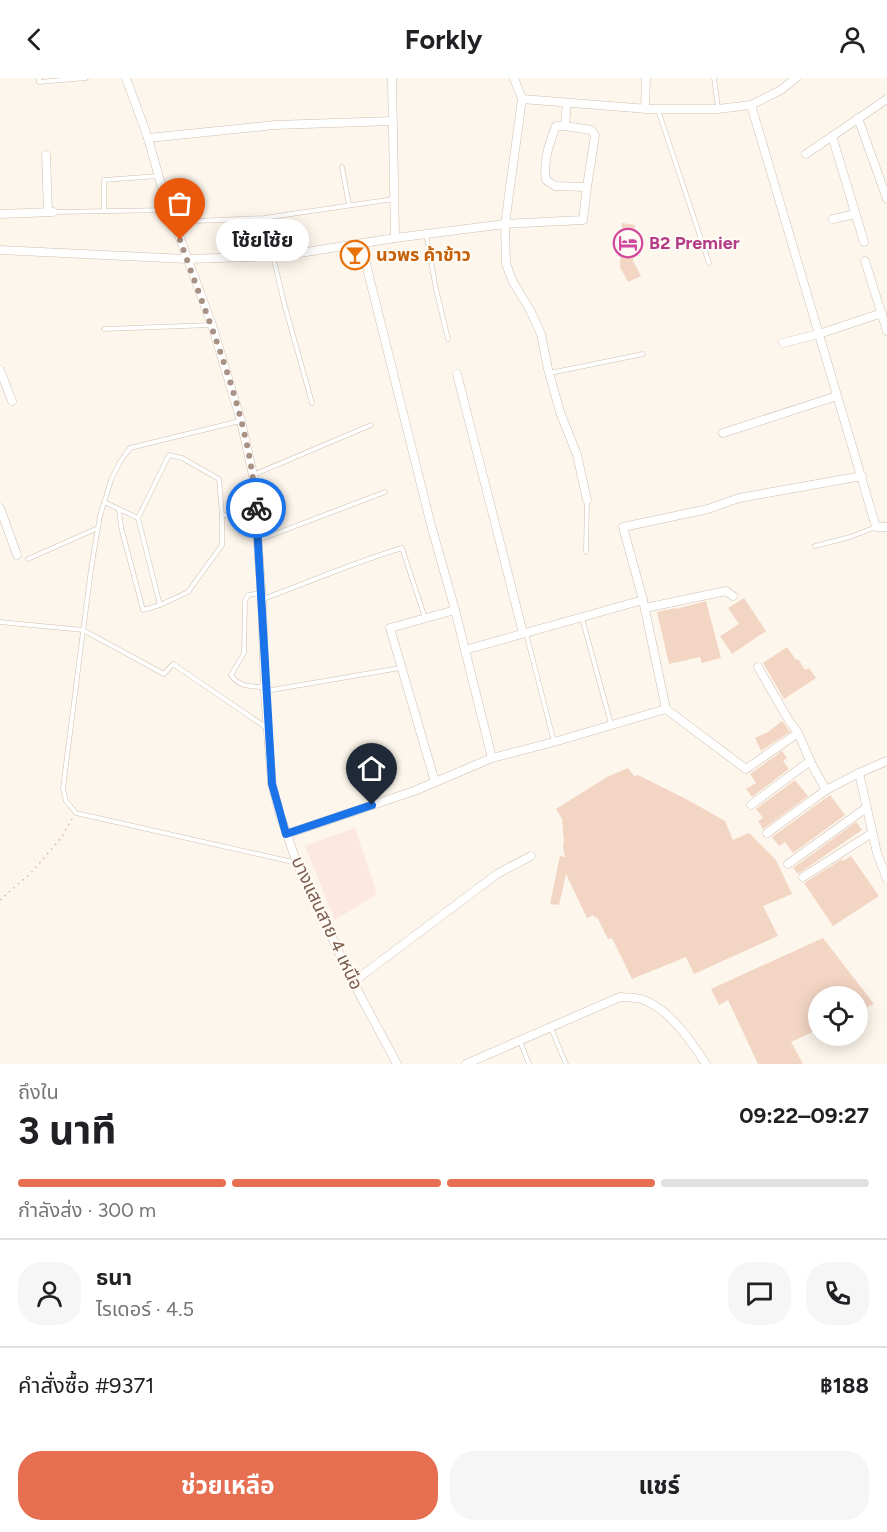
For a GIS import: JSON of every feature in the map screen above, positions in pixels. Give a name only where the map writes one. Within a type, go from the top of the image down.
[{"type":"street","name":"บางแสนสาย 4 เหนือ","points":[[126,78],[148,138],[174,222],[212,325],[241,420],[253,475],[272,784],[297,863],[353,982],[396,1064]]},
{"type":"street","points":[[392,78],[395,238]]},
{"type":"street","points":[[514,78],[522,99],[505,224],[506,264],[541,334],[549,373],[560,412],[577,455],[587,500]]},
{"type":"street","points":[[645,109],[646,78]]},
{"type":"street","points":[[522,99],[645,109],[718,109],[751,105],[781,90],[797,78]]},
{"type":"street","points":[[806,154],[887,99]]},
{"type":"street","points":[[564,126],[567,103]]},
{"type":"street","points":[[751,105],[876,527],[887,527]]},
{"type":"street","points":[[858,118],[887,199]]},
{"type":"street","points":[[148,138],[275,125],[392,121]]},
{"type":"street","points":[[0,250],[187,259],[273,256],[505,224],[583,220],[595,135],[591,130],[556,126],[544,170],[546,180],[555,186],[587,187]]},
{"type":"street","points":[[832,136],[864,242]]},
{"type":"street","points":[[0,214],[51,212],[46,155]]},
{"type":"street","points":[[833,219],[855,214]]},
{"type":"street","points":[[361,244],[492,758]]},
{"type":"street","points":[[865,261],[887,331]]},
{"type":"street","points":[[783,343],[819,334],[882,313]]},
{"type":"street","points":[[0,370],[12,401]]},
{"type":"street","points":[[457,374],[525,633]]},
{"type":"street","points":[[723,433],[837,396]]},
{"type":"street","points":[[798,733],[746,769],[666,708],[644,604],[623,527],[708,509],[739,498],[862,476]]},
{"type":"street","points":[[0,508],[17,555]]},
{"type":"street","points":[[465,650],[582,617],[644,604],[726,591],[733,596]]},
{"type":"street","points":[[435,782],[390,628],[455,610]]},
{"type":"street","points":[[758,667],[798,733],[826,790]]},
{"type":"street","points":[[286,834],[414,791],[492,758],[666,708]]},
{"type":"street","points":[[751,805],[810,761]]},
{"type":"street","points":[[767,833],[826,790],[887,761]]},
{"type":"street","points":[[859,773],[877,853],[887,879]]},
{"type":"street","points":[[788,864],[866,808]]},
{"type":"street","points":[[803,877],[872,833]]},
{"type":"street","points":[[353,982],[497,874],[531,856]]},
{"type":"street","points":[[472,1063],[620,997],[642,999],[661,1009],[677,1025],[706,1064]]},
{"type":"lane","points":[[39,78],[39,82],[86,78]]},
{"type":"lane","points":[[714,78],[718,109]]},
{"type":"lane","points":[[657,109],[710,263]]},
{"type":"lane","points":[[342,167],[349,205]]},
{"type":"lane","points":[[104,211],[104,180],[158,176]]},
{"type":"lane","points":[[174,222],[264,218],[395,199]]},
{"type":"lane","points":[[51,212],[170,210]]},
{"type":"lane","points":[[426,234],[448,339]]},
{"type":"lane","points":[[273,256],[312,403]]},
{"type":"lane","points":[[104,329],[212,325]]},
{"type":"lane","points":[[549,373],[644,354]]},
{"type":"lane","points":[[241,420],[130,448],[111,480],[98,528],[63,788],[66,801],[76,813],[297,863]]},
{"type":"lane","points":[[253,475],[371,425]]},
{"type":"lane","points":[[119,510],[121,527],[143,610],[160,605],[188,592],[222,545],[219,479],[182,458],[170,455],[138,518],[160,605]]},
{"type":"lane","points":[[258,541],[385,492]]},
{"type":"lane","points":[[586,552],[587,500]]},
{"type":"lane","points":[[104,502],[138,518]]},
{"type":"lane","points":[[222,515],[256,515]]},
{"type":"lane","points":[[815,546],[850,537],[876,527]]},
{"type":"lane","points":[[28,559],[98,528]]},
{"type":"lane","points":[[401,668],[265,689],[242,685],[231,675],[244,653],[244,601],[248,596],[262,596],[316,580],[371,557],[402,548],[425,618]]},
{"type":"lane","points":[[582,617],[611,725]]},
{"type":"lane","points":[[0,622],[83,630],[164,674],[173,664],[268,728]]},
{"type":"lane","points":[[525,633],[554,742]]},
{"type":"lane","points":[[550,1028],[566,1064]]},
{"type":"lane","points":[[520,1041],[529,1064]]},
{"type":"path","points":[[0,900],[31,873],[61,838],[76,813]]},
{"type":"shaded area","points":[[355,828],[377,894],[335,920],[305,846]]},
{"type":"building","name":"B2 Premier","points":[[622,223],[635,225],[633,261],[641,276],[628,282],[620,267]]},
{"type":"building","points":[[744,598],[766,631],[732,654],[720,636],[739,624],[728,608]]},
{"type":"building","points":[[706,601],[721,658],[702,663],[700,657],[669,664],[657,612]]},
{"type":"building","points":[[787,647],[805,670],[809,668],[816,678],[784,699],[763,663]]},
{"type":"building","points":[[782,721],[790,732],[761,751],[755,738],[768,732]]},
{"type":"building","points":[[782,751],[787,758],[783,761],[789,769],[752,797],[746,789],[756,783],[750,774]]},
{"type":"building","points":[[628,768],[634,776],[638,775],[725,821],[733,840],[749,833],[776,860],[792,894],[763,906],[778,936],[694,974],[686,957],[632,979],[612,938],[608,939],[597,917],[595,918],[594,915],[587,918],[566,874],[559,905],[550,904],[560,856],[565,857],[562,819],[556,809],[607,777]]},
{"type":"building","points":[[795,780],[808,796],[763,829],[758,821],[763,818],[756,809]]},
{"type":"building","points":[[830,795],[845,815],[793,853],[785,842],[779,846],[772,837]]},
{"type":"building","points":[[856,822],[862,830],[798,874],[793,868]]},
{"type":"building","points":[[851,856],[879,896],[833,926],[804,883],[842,859],[843,861]]},
{"type":"building","points":[[823,938],[860,986],[808,986],[808,1034],[791,1042],[803,1064],[758,1064],[728,1000],[719,1005],[711,989]]},
{"type":"building","points":[[868,996],[874,1004],[868,1007]]},
{"type":"way so far","points":[[180,240],[212,325],[241,420],[254,482],[256,508]]},
{"type":"place","name":"โซ้ยโซ้ย","points":[[180,240]]},
{"type":"place","name":"B2 Premier","points":[[628,243]]},
{"type":"place","name":"นวพร ค้าข้าว","points":[[355,255]]},
{"type":"route","points":[[256,508],[272,784],[286,834],[372,805]]}]
